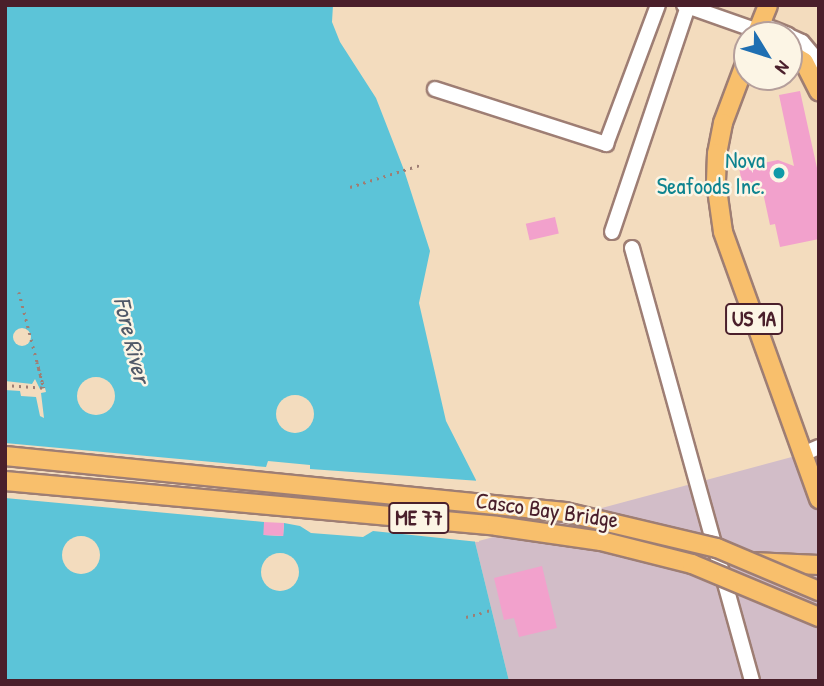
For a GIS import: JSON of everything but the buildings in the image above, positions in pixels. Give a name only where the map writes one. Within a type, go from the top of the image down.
[{"type":"main road","points":[[803,61],[819,91]]},
{"type":"main road","name":"US 1A","points":[[735,91],[723,124],[716,182],[723,232],[811,451],[819,499]]},
{"type":"main road","name":"Casco Bay Bridge","points":[[5,456],[565,512],[717,548],[819,591]]},
{"type":"main road","name":"Casco Bay Bridge","points":[[5,481],[497,526],[577,537],[692,565],[819,617]]},
{"type":"main road","points":[[752,562],[819,565]]},
{"type":"street","points":[[435,89],[606,144],[658,5]]},
{"type":"street","points":[[612,232],[686,6],[733,22]]},
{"type":"street","points":[[803,43],[819,62]]},
{"type":"street","points":[[632,248],[752,681]]},
{"type":"path","points":[[349,187],[421,165]]},
{"type":"path","points":[[5,384],[44,388],[19,292]]},
{"type":"path","points":[[466,617],[481,613]]},
{"type":"shaded area","points":[[803,454],[819,499],[819,681],[509,681],[475,542]]},
{"type":"water","name":"Fore River","points":[[5,5],[333,5],[332,22],[340,42],[376,98],[404,170],[430,251],[419,303],[446,421],[476,480],[475,542],[509,681],[5,681]]},
{"type":"pier","points":[[22,328],[28,331],[31,337],[28,343],[22,346],[16,343],[13,337],[16,331]]},
{"type":"pier","points":[[96,377],[109,383],[115,396],[109,409],[96,415],[83,409],[77,396],[83,383]]},
{"type":"pier","points":[[35,379],[40,389],[45,388],[46,392],[41,393],[44,418],[40,416],[36,397],[21,396],[20,391],[5,390],[5,381],[32,384]]},
{"type":"pier","points":[[295,395],[308,401],[314,414],[308,427],[295,433],[282,427],[276,414],[282,401]]},
{"type":"pier","points":[[5,443],[266,467],[268,461],[310,465],[310,469],[480,481],[479,542],[373,531],[363,537],[311,533],[300,526],[284,523],[283,536],[264,535],[264,522],[5,498]]},
{"type":"pier","points":[[81,536],[94,542],[100,555],[94,568],[81,574],[68,568],[62,555],[68,542]]},
{"type":"pier","points":[[280,553],[293,559],[299,572],[293,585],[280,591],[267,585],[261,572],[267,559]]},
{"type":"place","name":"Nova Seafoods Inc.","points":[[779,173]]}]
